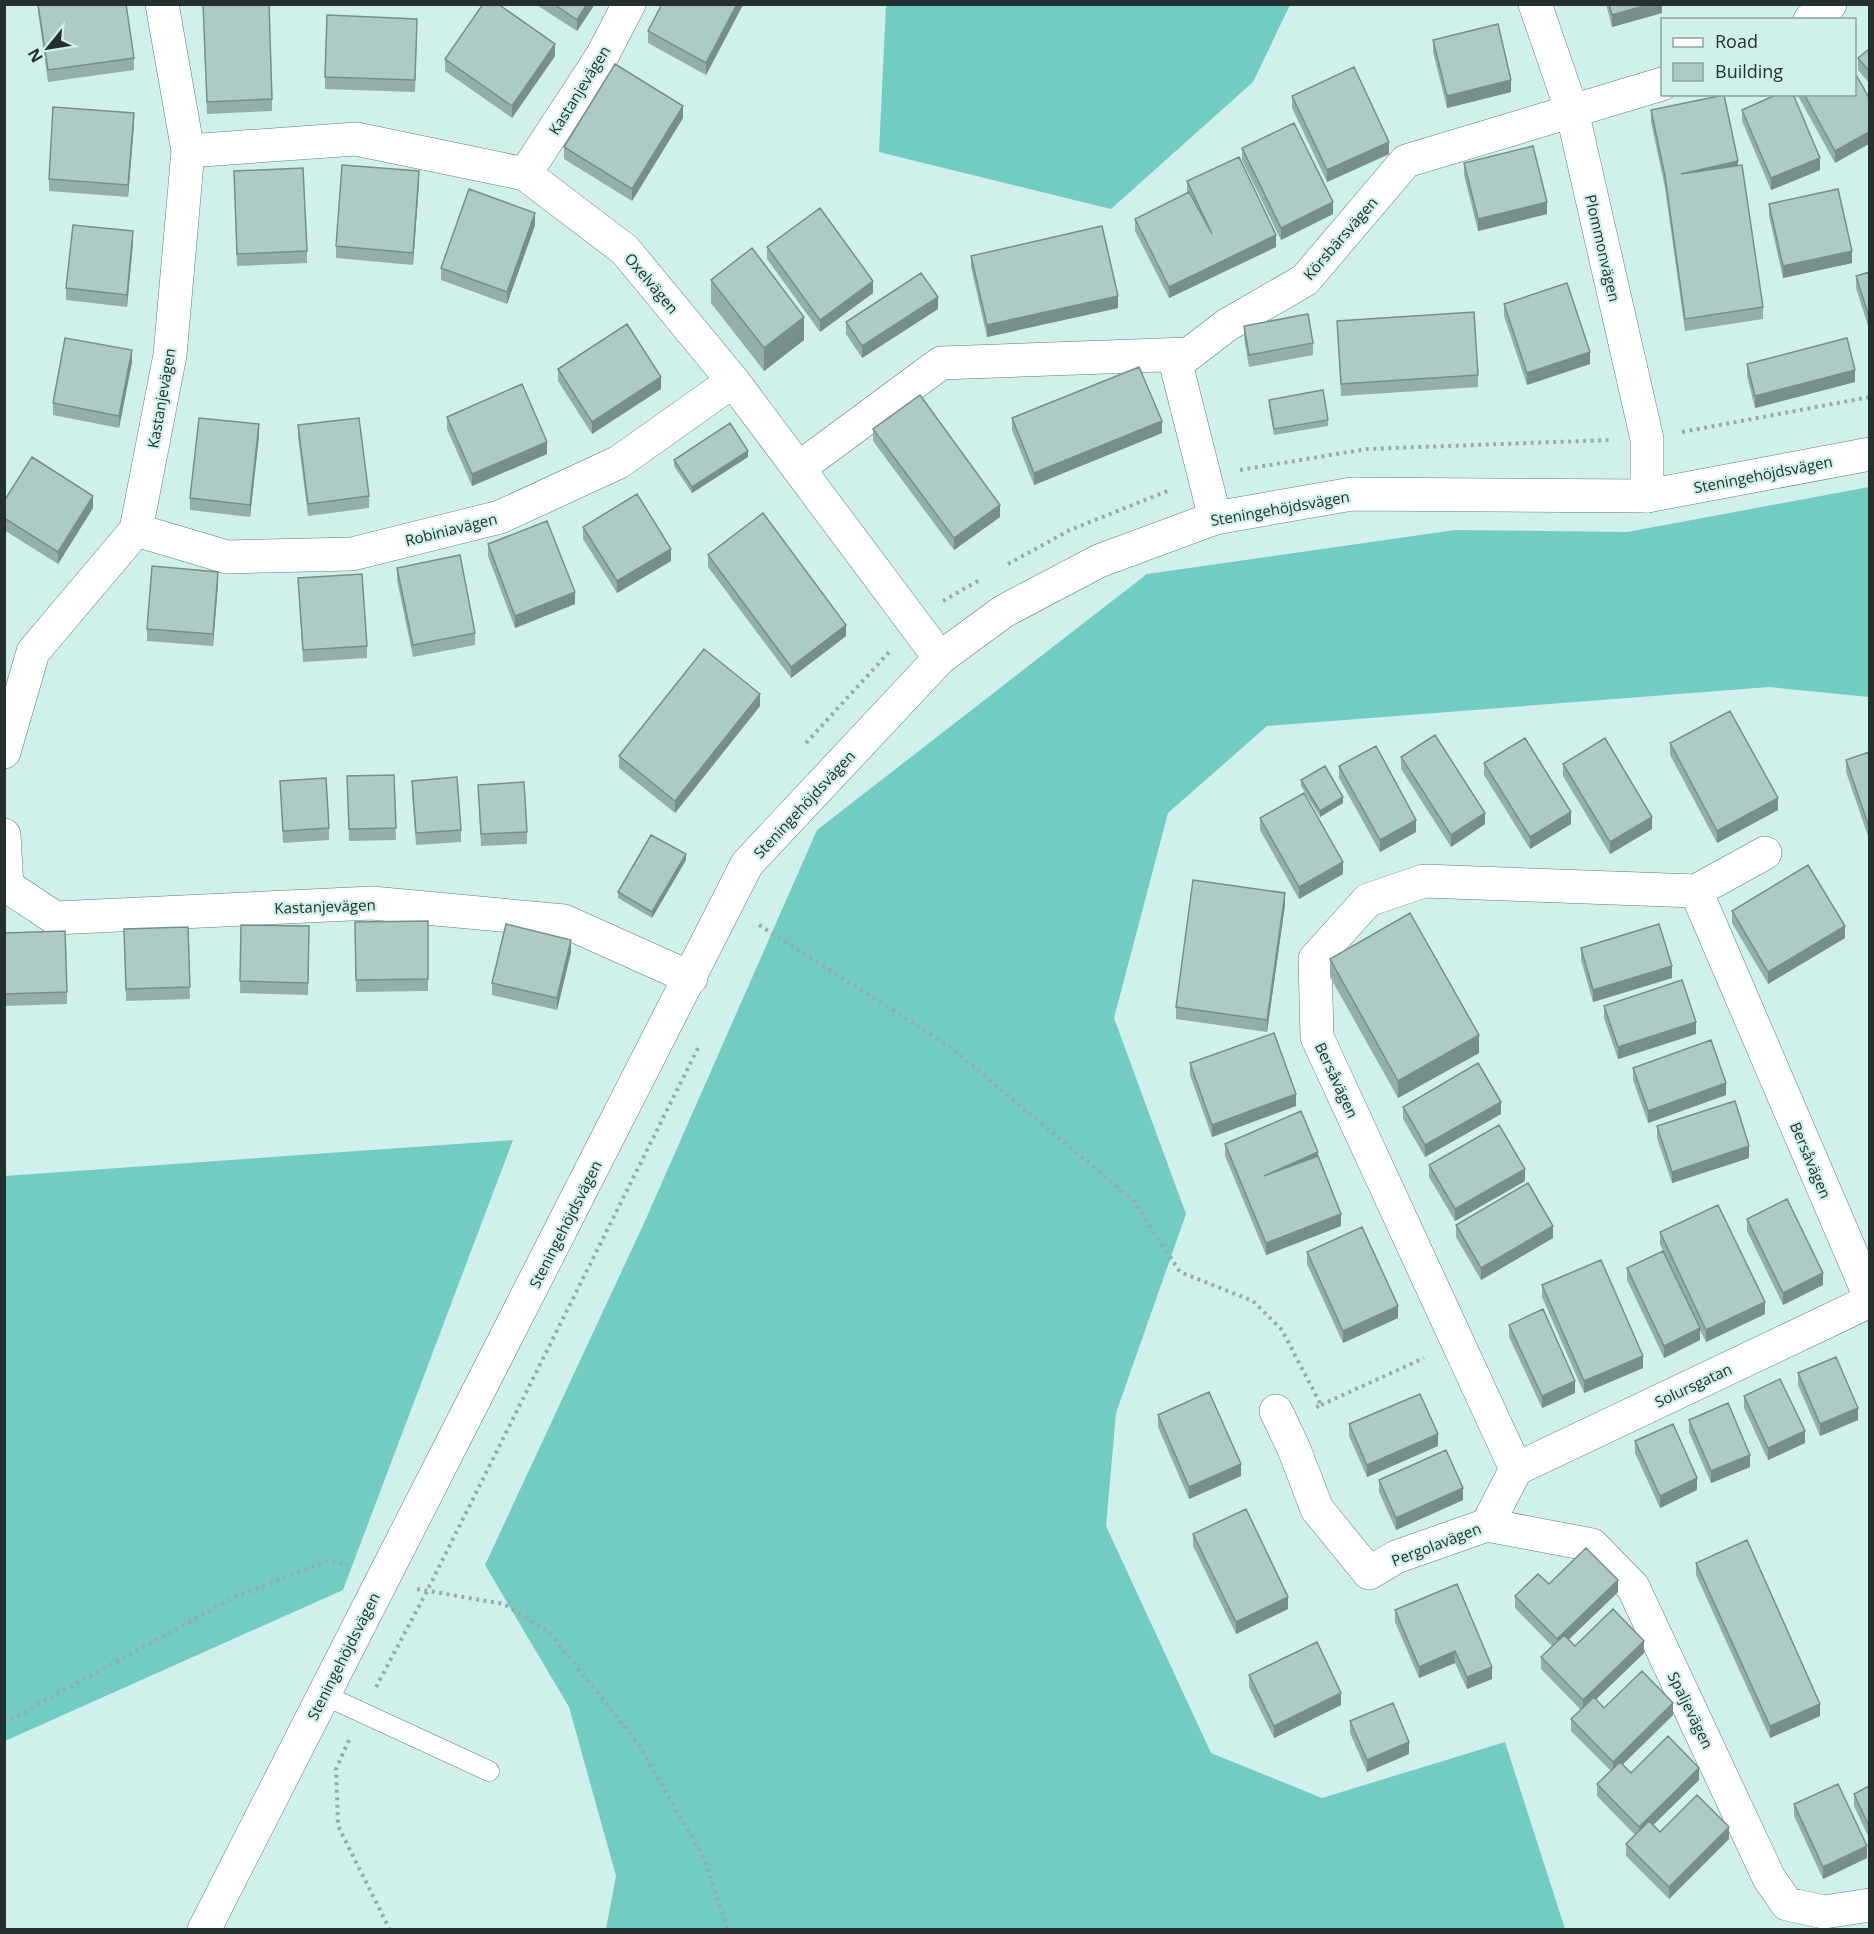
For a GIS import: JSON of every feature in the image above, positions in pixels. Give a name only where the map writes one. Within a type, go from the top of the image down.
[{"type":"street","name":"Kastanjevägen","points":[[4,752],[33,652],[136,530],[170,355],[188,151],[162,4]]},
{"type":"street","name":"Kastanjevägen","points":[[525,174],[602,56],[629,4]]},
{"type":"street","name":"Plommonvägen","points":[[1535,4],[1572,111],[1647,439],[1647,496]]},
{"type":"street","points":[[1812,18],[1830,4]]},
{"type":"street","name":"Körsbärsvägen","points":[[1188,354],[1227,325],[1305,280],[1406,161],[1661,84]]},
{"type":"street","name":"Oxelvägen","points":[[188,151],[356,139],[525,174],[625,250],[733,381],[940,658]]},
{"type":"street","points":[[799,468],[941,363],[1188,354]]},
{"type":"street","points":[[1188,354],[1176,364],[1215,518]]},
{"type":"street","name":"Robiniavägen","points":[[136,530],[227,557],[352,554],[500,517],[618,462],[733,381]]},
{"type":"street","name":"Steningehöjdsvägen","points":[[204,1929],[691,978],[747,864],[940,658],[1004,611],[1100,561],[1215,518],[1352,495],[1647,496],[1869,454]]},
{"type":"street","name":"Kastanjevägen","points":[[4,835],[7,886],[55,918],[372,903],[564,921],[691,978]]},
{"type":"street","points":[[1696,891],[1765,853]]},
{"type":"street","name":"Bersåvägen","points":[[1516,1469],[1317,1037],[1315,959],[1368,900],[1424,881],[1696,891],[1869,1299]]},
{"type":"street","name":"Solursgatan","points":[[1516,1469],[1869,1299]]},
{"type":"street","name":"Pergolavägen","points":[[1279,1418],[1317,1509],[1369,1572],[1396,1557],[1487,1525],[1516,1469]]},
{"type":"street","name":"Spaljevägen","points":[[1487,1525],[1592,1545],[1633,1587],[1769,1878],[1787,1904],[1824,1912],[1869,1905]]},
{"type":"lane","points":[[324,1695],[489,1771]]},
{"type":"path","points":[[999,569],[1070,530],[1204,476],[1367,448],[1647,439],[1869,397]]},
{"type":"path","points":[[798,752],[914,624],[938,603],[989,575]]},
{"type":"path","points":[[754,936],[764,914]]},
{"type":"path","points":[[759,925],[950,1047],[1133,1200],[1180,1272],[1253,1301],[1282,1330],[1321,1406]]},
{"type":"path","points":[[390,1929],[338,1826],[336,1768],[426,1593],[701,1041]]},
{"type":"path","points":[[1279,1418],[1321,1406],[1458,1342]]},
{"type":"path","points":[[4,1722],[235,1597],[330,1560],[384,1575],[426,1593],[504,1604],[548,1631],[637,1742],[704,1858],[728,1929]]},
{"type":"shaded area","points":[[886,4],[1290,5],[1253,82],[1111,209],[879,152]]},
{"type":"shaded area","points":[[1869,487],[1869,697],[1769,687],[1267,726],[1168,813],[1114,1018],[1186,1214],[1116,1413],[1106,1526],[1211,1753],[1322,1798],[1505,1742],[1565,1929],[606,1929],[616,1876],[569,1707],[485,1565],[645,1221],[817,830],[1147,574],[1455,530],[1627,532]]},
{"type":"shaded area","points":[[513,1140],[343,1590],[5,1741],[5,1176]]},
{"type":"building","points":[[38,4],[126,4],[134,58],[48,70]]},
{"type":"building","points":[[203,4],[269,4],[272,99],[207,102]]},
{"type":"building","points":[[483,4],[498,4],[555,44],[512,106],[445,59]]},
{"type":"building","points":[[554,4],[587,4],[577,20]]},
{"type":"building","points":[[662,4],[737,4],[706,63],[648,31]]},
{"type":"building","points":[[1609,4],[1650,4],[1612,15]]},
{"type":"building","points":[[327,15],[417,19],[415,80],[325,77]]},
{"type":"building","points":[[1498,24],[1511,80],[1447,96],[1433,40]]},
{"type":"building","points":[[1869,49],[1869,71],[1858,58]]},
{"type":"building","points":[[615,64],[683,106],[632,189],[564,147]]},
{"type":"building","points":[[1354,67],[1389,142],[1327,170],[1292,96]]},
{"type":"building","points":[[1856,75],[1869,98],[1869,132],[1835,151],[1805,96],[1856,96]]},
{"type":"building","points":[[1724,96],[1738,161],[1681,174],[1742,165],[1763,307],[1685,319],[1665,176],[1651,110]]},
{"type":"building","points":[[1774,96],[1794,96],[1820,158],[1771,178],[1742,110]]},
{"type":"building","points":[[53,107],[134,113],[128,185],[49,179]]},
{"type":"building","points":[[1294,123],[1333,202],[1281,228],[1242,148]]},
{"type":"building","points":[[1533,146],[1547,202],[1478,219],[1464,163]]},
{"type":"building","points":[[1239,157],[1276,235],[1169,287],[1135,219],[1189,192],[1212,234],[1187,181]]},
{"type":"building","points":[[342,165],[419,171],[413,253],[336,246]]},
{"type":"building","points":[[303,168],[307,251],[237,254],[234,171]]},
{"type":"building","points":[[469,189],[535,213],[507,292],[441,268]]},
{"type":"building","points":[[1838,189],[1852,251],[1783,266],[1769,204]]},
{"type":"building","points":[[820,208],[873,281],[820,320],[767,247]]},
{"type":"building","points":[[73,225],[133,231],[127,295],[66,288]]},
{"type":"building","points":[[1102,226],[1118,296],[987,325],[971,256]]},
{"type":"building","points":[[752,248],[804,317],[764,348],[711,280]]},
{"type":"building","points":[[1869,272],[1869,317],[1856,276]]},
{"type":"building","points":[[921,273],[938,297],[862,346],[846,322]]},
{"type":"building","points":[[1567,283],[1590,352],[1527,373],[1504,304]]},
{"type":"building","points":[[1474,312],[1478,375],[1341,384],[1337,321]]},
{"type":"building","points":[[1308,314],[1313,343],[1249,355],[1244,326]]},
{"type":"building","points":[[627,324],[661,377],[592,422],[558,369]]},
{"type":"building","points":[[65,338],[132,350],[119,416],[53,403]]},
{"type":"building","points":[[1847,338],[1855,370],[1755,396],[1747,364]]},
{"type":"building","points":[[1139,367],[1162,421],[1034,473],[1012,418]]},
{"type":"building","points":[[522,384],[547,442],[472,474],[447,417]]},
{"type":"building","points":[[1323,390],[1328,420],[1274,429],[1269,400]]},
{"type":"building","points":[[920,395],[1000,505],[954,538],[873,429]]},
{"type":"building","points":[[199,418],[259,424],[250,505],[190,498]]},
{"type":"building","points":[[359,418],[369,496],[308,504],[298,425]]},
{"type":"building","points":[[730,423],[748,451],[692,487],[674,460]]},
{"type":"building","points":[[32,457],[93,496],[58,552],[4,518],[4,501]]},
{"type":"building","points":[[637,494],[671,549],[617,581],[583,527]]},
{"type":"building","points":[[763,513],[846,625],[791,667],[708,555]]},
{"type":"building","points":[[547,521],[575,592],[515,616],[488,544]]},
{"type":"building","points":[[460,555],[475,633],[413,645],[397,568]]},
{"type":"building","points":[[152,566],[218,572],[213,634],[147,629]]},
{"type":"building","points":[[362,574],[367,646],[303,650],[298,578]]},
{"type":"building","points":[[704,649],[760,694],[675,801],[619,756]]},
{"type":"building","points":[[1730,711],[1778,798],[1717,831],[1670,743]]},
{"type":"building","points":[[1435,735],[1485,813],[1451,835],[1401,757]]},
{"type":"building","points":[[1525,738],[1571,812],[1530,837],[1484,763]]},
{"type":"building","points":[[1605,738],[1652,817],[1610,842],[1563,764]]},
{"type":"building","points":[[1376,746],[1416,820],[1380,840],[1339,766]]},
{"type":"building","points":[[1869,752],[1869,827],[1846,760]]},
{"type":"building","points":[[1325,766],[1343,797],[1320,811],[1301,780]]},
{"type":"building","points":[[394,775],[396,828],[349,829],[347,776]]},
{"type":"building","points":[[457,777],[461,830],[416,833],[412,781]]},
{"type":"building","points":[[326,778],[329,828],[283,831],[280,781]]},
{"type":"building","points":[[524,782],[527,832],[481,834],[478,785]]},
{"type":"building","points":[[1304,793],[1343,862],[1299,887],[1260,818]]},
{"type":"building","points":[[651,835],[686,854],[652,912],[618,892]]},
{"type":"building","points":[[1808,865],[1845,926],[1768,972],[1732,911]]},
{"type":"building","points":[[1193,880],[1285,893],[1267,1020],[1176,1007]]},
{"type":"building","points":[[1410,913],[1479,1035],[1398,1081],[1330,959]]},
{"type":"building","points":[[428,921],[428,979],[356,980],[355,922]]},
{"type":"building","points":[[506,924],[571,940],[557,998],[492,983]]},
{"type":"building","points":[[1659,924],[1672,966],[1593,990],[1581,948]]},
{"type":"building","points":[[241,925],[309,926],[308,983],[240,981]]},
{"type":"building","points":[[188,927],[190,987],[126,989],[124,929]]},
{"type":"building","points":[[65,931],[67,992],[4,994],[4,933]]},
{"type":"building","points":[[1682,980],[1696,1022],[1618,1047],[1604,1006]]},
{"type":"building","points":[[1274,1033],[1296,1094],[1212,1125],[1190,1063]]},
{"type":"building","points":[[1711,1040],[1726,1083],[1648,1111],[1633,1068]]},
{"type":"building","points":[[1478,1063],[1501,1102],[1425,1145],[1403,1107]]},
{"type":"building","points":[[1735,1101],[1749,1146],[1672,1172],[1657,1126]]},
{"type":"building","points":[[1301,1111],[1318,1152],[1264,1176],[1318,1156],[1341,1214],[1266,1243],[1225,1144]]},
{"type":"building","points":[[1499,1125],[1525,1169],[1455,1209],[1429,1165]]},
{"type":"building","points":[[1528,1183],[1553,1226],[1481,1268],[1456,1225]]},
{"type":"building","points":[[1787,1199],[1823,1273],[1783,1293],[1747,1219]]},
{"type":"building","points":[[1718,1205],[1765,1302],[1706,1330],[1660,1232]]},
{"type":"building","points":[[1362,1227],[1398,1306],[1343,1331],[1307,1252]]},
{"type":"building","points":[[1663,1251],[1700,1328],[1664,1346],[1627,1268]]},
{"type":"building","points":[[1601,1260],[1643,1356],[1584,1381],[1542,1285]]},
{"type":"building","points":[[1543,1309],[1575,1381],[1542,1396],[1509,1325]]},
{"type":"building","points":[[1836,1357],[1858,1408],[1820,1424],[1798,1373]]},
{"type":"building","points":[[1780,1379],[1805,1431],[1768,1448],[1744,1396]]},
{"type":"building","points":[[1209,1392],[1241,1464],[1189,1487],[1158,1415]]},
{"type":"building","points":[[1420,1394],[1438,1434],[1367,1465],[1349,1424]]},
{"type":"building","points":[[1728,1403],[1750,1455],[1711,1471],[1689,1420]]},
{"type":"building","points":[[1673,1424],[1697,1478],[1660,1496],[1635,1441]]},
{"type":"building","points":[[1446,1450],[1463,1488],[1396,1518],[1379,1480]]},
{"type":"building","points":[[1246,1509],[1288,1597],[1236,1622],[1193,1534]]},
{"type":"building","points":[[1747,1540],[1820,1704],[1770,1726],[1696,1563]]},
{"type":"building","points":[[1586,1548],[1618,1580],[1557,1639],[1515,1596],[1538,1574],[1549,1584]]},
{"type":"building","points":[[1457,1584],[1492,1667],[1467,1677],[1455,1651],[1419,1667],[1395,1610]]},
{"type":"building","points":[[1613,1609],[1644,1641],[1583,1700],[1541,1657],[1564,1635],[1575,1646]]},
{"type":"building","points":[[1317,1642],[1341,1693],[1274,1726],[1249,1675]]},
{"type":"building","points":[[1642,1671],[1673,1703],[1613,1762],[1571,1719],[1594,1697],[1604,1708]]},
{"type":"building","points":[[1393,1703],[1409,1742],[1367,1760],[1350,1721]]},
{"type":"building","points":[[1668,1736],[1699,1768],[1639,1827],[1597,1784],[1620,1762],[1631,1773]]},
{"type":"building","points":[[1838,1784],[1867,1846],[1823,1867],[1794,1804]]},
{"type":"building","points":[[1869,1786],[1869,1826],[1854,1794]]},
{"type":"building","points":[[1697,1795],[1729,1827],[1669,1887],[1626,1844],[1649,1821],[1660,1832]]}]
